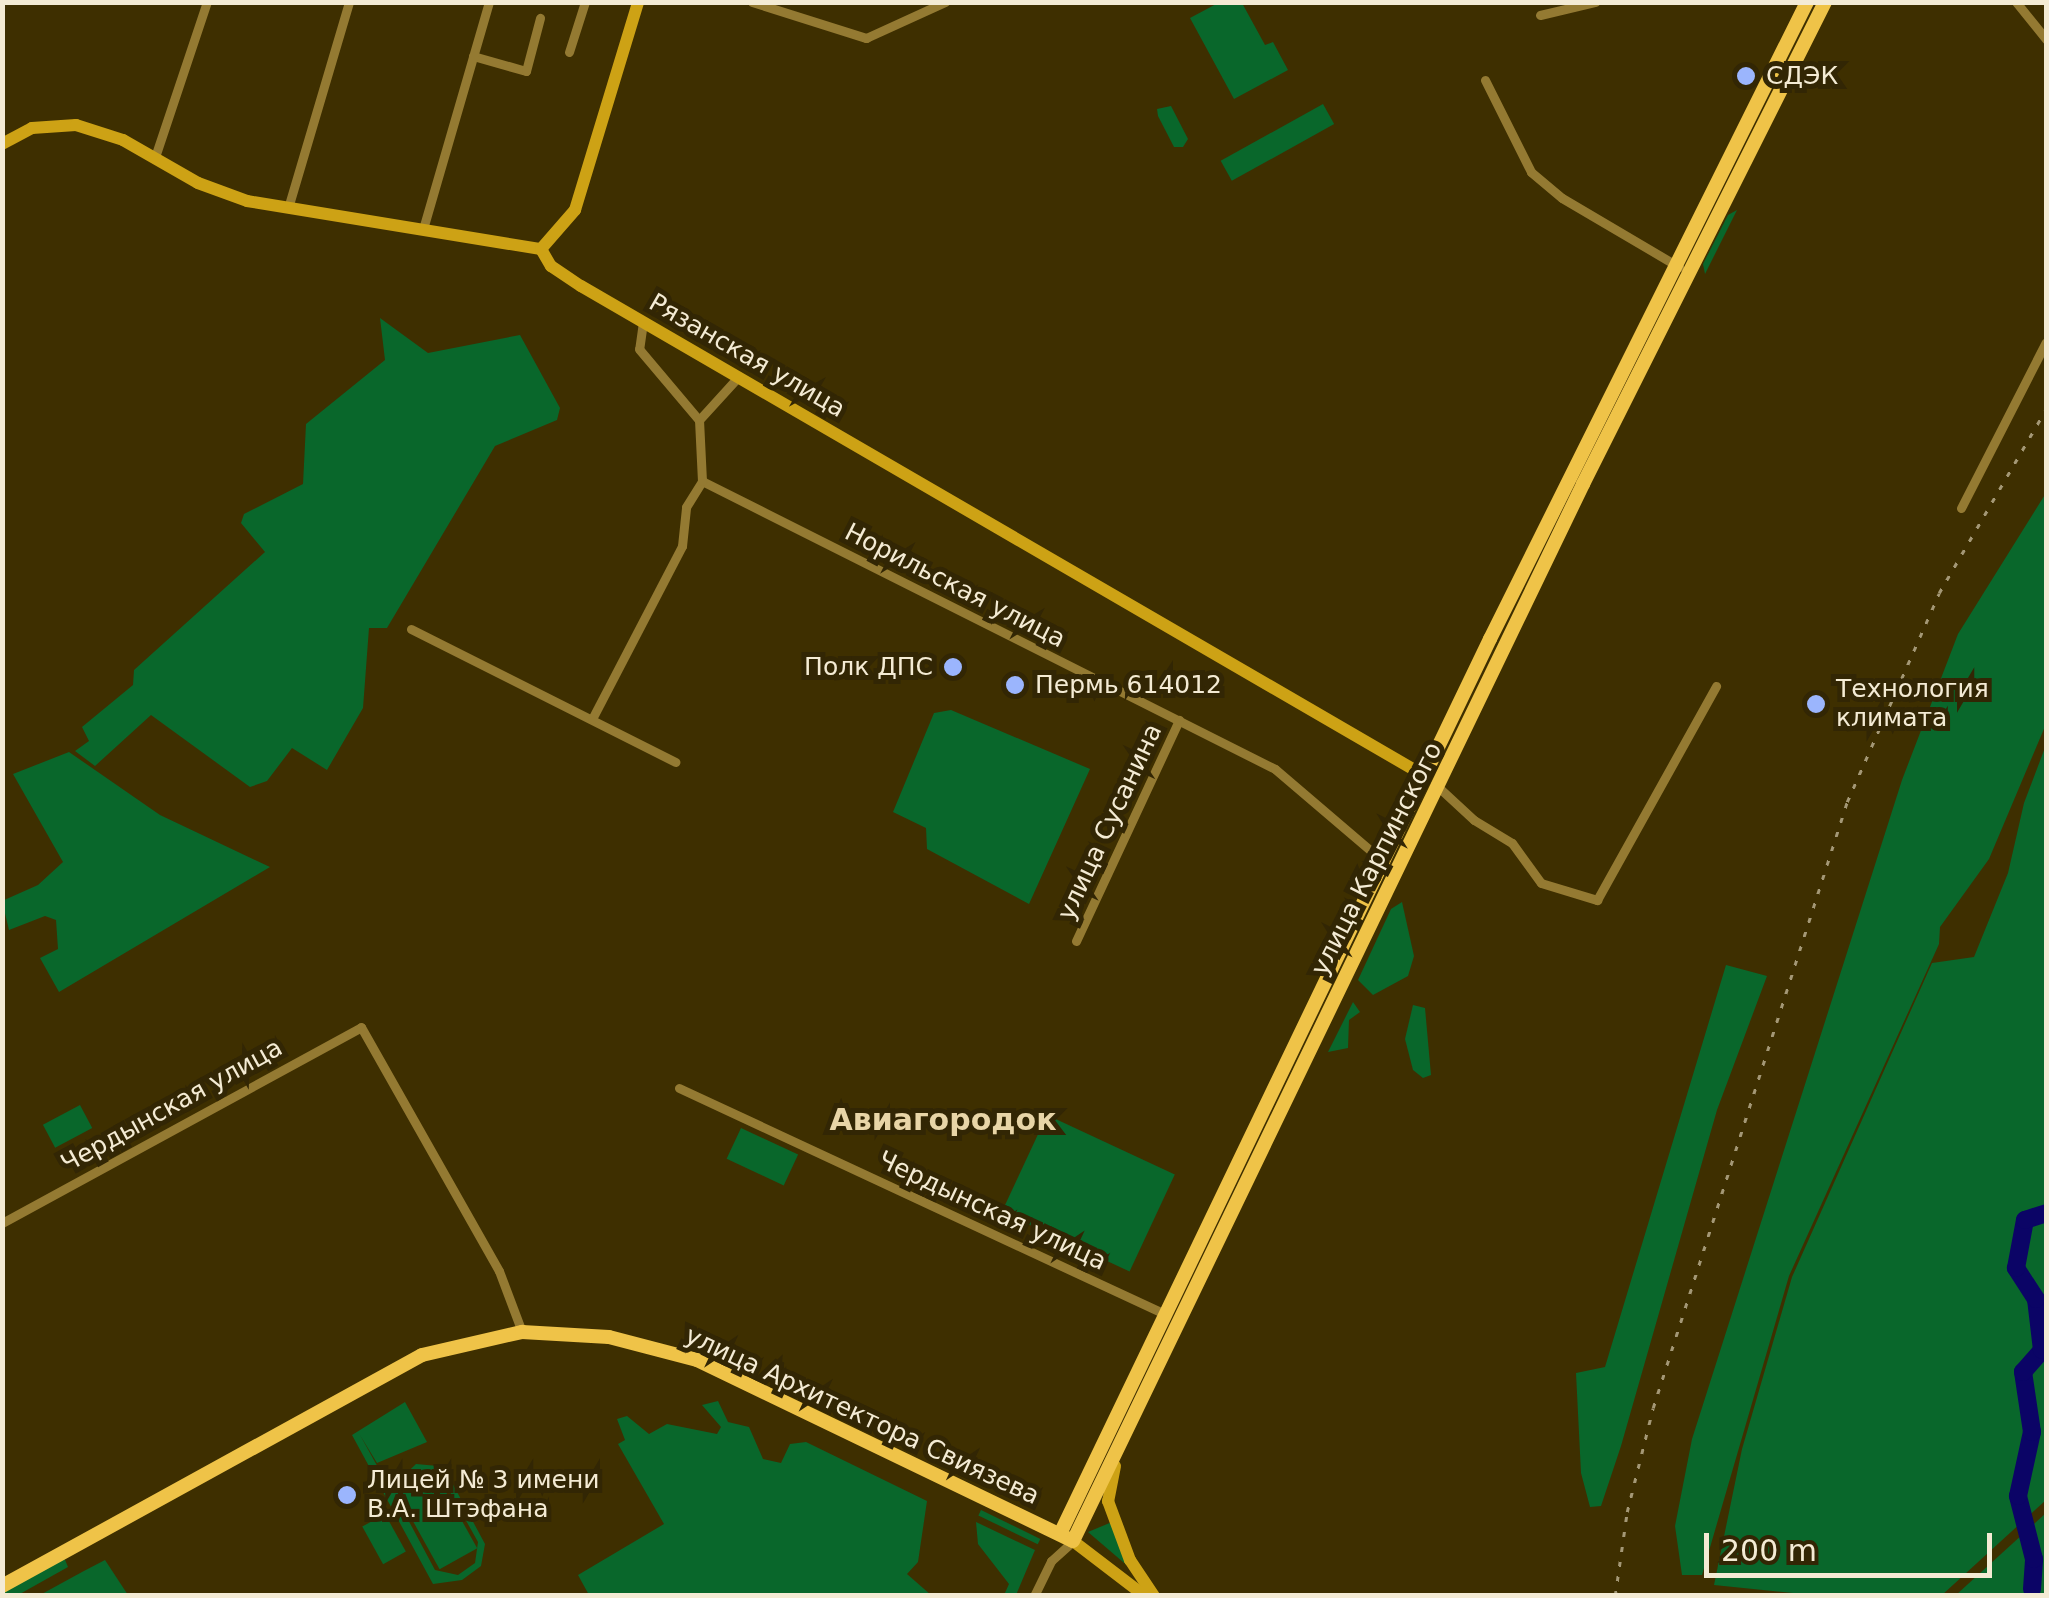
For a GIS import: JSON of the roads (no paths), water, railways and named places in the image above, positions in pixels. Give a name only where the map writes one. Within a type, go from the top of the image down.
[{"type":"main road","points":[[2,144],[32,128],[76,124],[155,157],[222,193],[288,208],[540,248],[576,210],[638,2]]},
{"type":"main road","name":"улица Карпинского","points":[[1296,1061],[1384,863],[1513,635],[1807,2]]},
{"type":"main road","name":"улица Карпинского","points":[[1066,1538],[1431,780],[1495,628],[1684,270],[1758,140],[1824,2]]},
{"type":"main road","points":[[1742,136],[1753,132],[1758,140]]},
{"type":"main road","name":"Рязанская улица","points":[[540,248],[552,266],[643,322],[1431,780]]},
{"type":"main road","points":[[1495,628],[1499,641],[1513,635]]},
{"type":"main road","name":"улица Карпинского","points":[[1066,1538],[1120,1444],[1172,1318]]},
{"type":"main road","name":"улица Архитектора Свиязева","points":[[2,1586],[422,1355],[522,1332],[609,1337],[697,1360],[1066,1538],[1145,1596]]},
{"type":"main road","points":[[1120,1444],[1108,1501],[1130,1560],[1154,1596]]},
{"type":"street","points":[[155,157],[207,2]]},
{"type":"street","points":[[288,208],[348,2]]},
{"type":"street","points":[[422,229],[489,2]]},
{"type":"street","points":[[570,52],[584,2]]},
{"type":"street","points":[[752,2],[866,38],[944,2]]},
{"type":"street","points":[[1540,16],[1595,2]]},
{"type":"street","points":[[2016,2],[2046,40]]},
{"type":"street","points":[[473,56],[526,71],[540,18]]},
{"type":"street","points":[[1485,80],[1531,172],[1562,198],[1684,270]]},
{"type":"street","points":[[592,720],[682,546],[686,507],[702,481],[699,420],[638,349],[643,322]]},
{"type":"street","points":[[1961,508],[2046,342]]},
{"type":"street","points":[[699,420],[739,376]]},
{"type":"street","name":"Норильская улица","points":[[702,481],[1275,768],[1384,863]]},
{"type":"street","points":[[411,629],[675,762]]},
{"type":"street","points":[[1431,780],[1474,820],[1512,843],[1541,883],[1597,900],[1716,686]]},
{"type":"street","name":"улица Сусанина","points":[[1076,940],[1180,720]]},
{"type":"street","name":"Чердынская улица","points":[[2,1223],[361,1027],[505,1283],[522,1332]]},
{"type":"street","name":"Чердынская улица","points":[[679,1088],[1172,1318]]},
{"type":"street","points":[[1051,1561],[1066,1538]]},
{"type":"street","name":"улица Карпинского","points":[[1034,1596],[1066,1538]]},
{"type":"waterway","points":[[2032,1589],[2034,1559],[2018,1496],[2032,1432],[2023,1372],[2042,1350],[2036,1299],[2016,1268],[2025,1220],[2046,1213]]},
{"type":"railway","points":[[1615,1596],[1627,1512],[1653,1408],[1847,802],[1939,593],[2046,409]]},
{"type":"place","name":"СДЭК","points":[[1746,76]]},
{"type":"place","name":"Полк ДПС","points":[[953,667]]},
{"type":"place","name":"Пермь 614012","points":[[1015,685]]},
{"type":"place","name":"Технология климата","points":[[1816,704]]},
{"type":"place","name":"Лицей № 3 имени В.А. Штэфана","points":[[347,1495]]},
{"type":"district","name":"Авиагородок","points":[[943,1120]]}]
